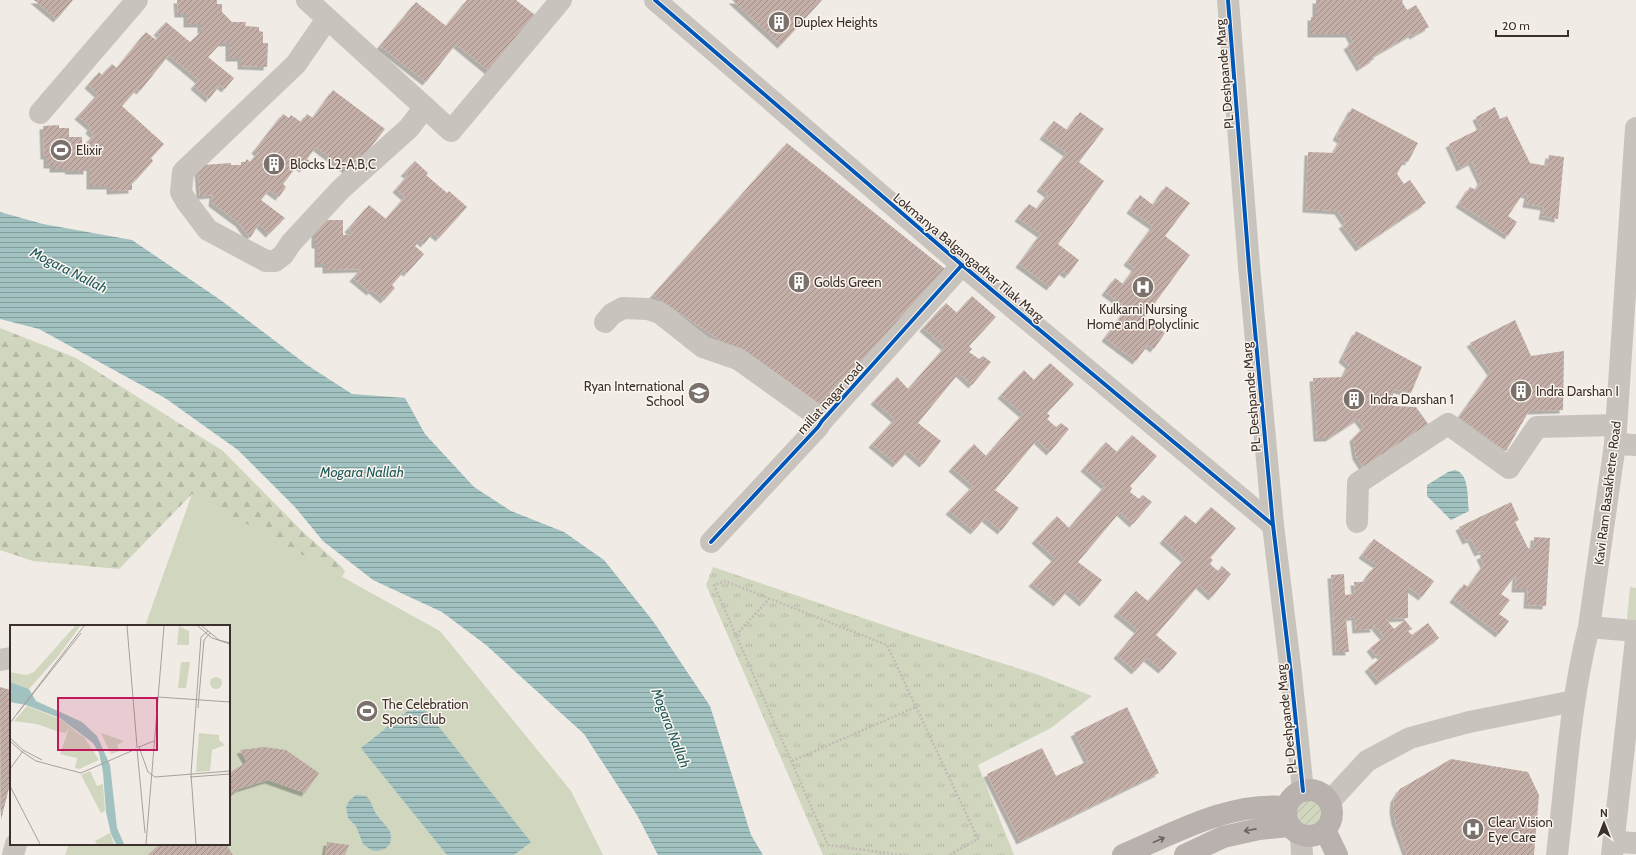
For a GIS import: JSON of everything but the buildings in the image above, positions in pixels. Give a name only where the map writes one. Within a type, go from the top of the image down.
[{"type":"main road","points":[[1184,855],[1223,837],[1259,829],[1303,831],[1330,821],[1332,811],[1329,802],[1322,795],[1313,790],[1303,791],[1294,795],[1303,831],[1323,855]]},
{"type":"main road","points":[[1123,855],[1214,816],[1267,806],[1337,855]]},
{"type":"street","points":[[40,113],[137,0]]},
{"type":"street","points":[[307,0],[451,131],[561,0]]},
{"type":"street","name":"Lokmanya Balgangadhar Tilak Marg","points":[[655,0],[962,265],[1273,525]]},
{"type":"street","name":"PL Deshpande Marg","points":[[1228,0],[1249,266],[1273,525],[1303,791]]},
{"type":"street","points":[[328,19],[296,64],[183,172],[181,192],[208,230],[266,261],[275,261],[283,255],[291,243],[342,189],[409,128],[425,108]]},
{"type":"street","name":"Kavi Ram Basakhetre Road","points":[[1557,855],[1574,701],[1582,655],[1590,626],[1615,434],[1636,128]]},
{"type":"street","name":"millat nagar road","points":[[711,542],[818,426],[962,265]]},
{"type":"street","points":[[605,322],[612,314],[623,308],[648,309],[660,313],[703,347],[738,359],[822,420]]},
{"type":"street","points":[[1357,522],[1358,483],[1448,424],[1509,468],[1537,426],[1615,434],[1636,445]]},
{"type":"street","points":[[1590,626],[1636,631]]},
{"type":"street","points":[[1636,639],[1613,848],[1636,844]]},
{"type":"street","points":[[0,660],[10,658]]},
{"type":"street","points":[[1329,802],[1367,761],[1410,738],[1469,722],[1574,701]]},
{"type":"street","points":[[13,855],[16,845]]},
{"type":"path","points":[[901,855],[828,844],[714,585],[726,581],[887,645],[978,838],[949,855]]},
{"type":"path","points":[[736,635],[769,599]]},
{"type":"path","points":[[792,762],[916,707]]},
{"type":"green space","points":[[0,328],[76,358],[223,451],[302,531],[341,566],[345,571],[342,577],[192,494],[119,569],[33,561],[0,550]]},
{"type":"green space","name":"The Celebration Sports Club","points":[[192,494],[440,631],[571,791],[603,855],[65,855],[69,845],[230,845],[230,625],[145,625]]},
{"type":"green space","points":[[713,567],[919,637],[1039,675],[1092,696],[1051,728],[978,765],[1014,855],[823,855],[706,585]]},
{"type":"green space","points":[[1630,587],[1636,588],[1636,620],[1627,619]]},
{"type":"green space","points":[[1308,800],[1318,804],[1322,814],[1318,824],[1308,828],[1298,824],[1294,814],[1298,804]]},
{"type":"water","name":"Mogara Nallah","points":[[0,212],[43,224],[132,240],[222,301],[307,365],[352,394],[405,398],[425,434],[474,487],[511,511],[564,532],[604,560],[653,621],[710,706],[751,835],[763,855],[658,855],[637,815],[584,734],[486,645],[442,612],[373,580],[323,541],[295,507],[238,450],[165,398],[39,329],[0,319]]},
{"type":"water","points":[[1455,470],[1460,472],[1465,481],[1468,493],[1469,511],[1451,520],[1427,496],[1427,485],[1448,472]]},
{"type":"water","points":[[419,702],[531,842],[514,855],[447,855],[361,748]]},
{"type":"water","points":[[356,795],[366,796],[369,799],[376,814],[390,831],[390,844],[385,849],[377,851],[371,850],[363,844],[356,826],[348,818],[346,807],[349,801]]},
{"type":"cycle path","points":[[655,0],[962,265],[1273,525]]},
{"type":"cycle path","points":[[1228,0],[1249,266],[1273,525],[1303,791]]},
{"type":"cycle path","points":[[711,542],[818,427],[962,265]]},
{"type":"place","name":"Duplex Heights","points":[[779,22]]},
{"type":"place","name":"Elixir","points":[[61,150]]},
{"type":"place","name":"Blocks L2-A,B,C","points":[[274,164]]},
{"type":"place","name":"Golds Green","points":[[799,282]]},
{"type":"place","name":"Kulkarni Nursing Home and Polyclinic","points":[[1143,287]]},
{"type":"place","name":"Indra Darshan I","points":[[1521,391]]},
{"type":"place","name":"Ryan International School","points":[[699,393]]},
{"type":"place","name":"Indra Darshan 1","points":[[1354,399]]},
{"type":"place","name":"The Celebration Sports Club","points":[[367,711]]},
{"type":"place","name":"Clear Vision Eye Care","points":[[1473,829]]}]
